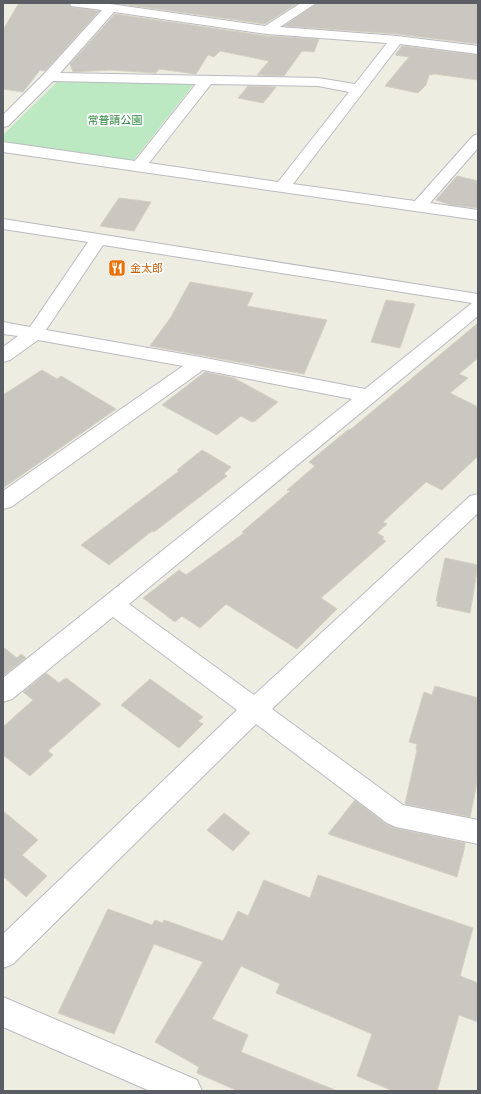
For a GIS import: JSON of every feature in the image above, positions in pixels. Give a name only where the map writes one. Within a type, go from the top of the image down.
[{"type":"street","points":[[76,3],[267,30],[320,36],[397,40],[478,50]]},
{"type":"street","points":[[267,30],[310,3]]},
{"type":"street","points":[[3,123],[49,77],[111,8]]},
{"type":"street","points":[[282,187],[397,40]]},
{"type":"street","points":[[49,77],[318,82],[358,89]]},
{"type":"street","points":[[139,166],[207,80]]},
{"type":"street","points":[[419,206],[478,139]]},
{"type":"street","points":[[3,147],[478,215]]},
{"type":"street","points":[[3,224],[478,299]]},
{"type":"street","points":[[3,356],[34,334],[99,239]]},
{"type":"street","points":[[3,692],[114,604],[478,307]]},
{"type":"street","points":[[3,328],[200,363],[368,396]]},
{"type":"street","points":[[3,502],[200,363]]},
{"type":"street","points":[[3,954],[255,709],[478,501]]},
{"type":"street","points":[[114,604],[396,815],[478,832]]},
{"type":"street","points":[[3,1012],[186,1091]]},
{"type":"green space","name":"常普請公園","points":[[58,81],[194,84],[133,161],[3,142],[3,135]]},
{"type":"building","points":[[19,3],[69,3],[71,7],[99,11],[45,71],[40,70],[23,92],[3,89],[3,30]]},
{"type":"building","points":[[114,3],[298,3],[265,24]]},
{"type":"building","points":[[317,3],[478,3],[478,44],[397,34],[284,26]]},
{"type":"building","points":[[115,14],[267,36],[319,39],[314,52],[302,51],[284,76],[257,75],[269,61],[220,51],[214,57],[208,55],[196,74],[159,69],[156,73],[110,70],[73,72],[70,64]]},
{"type":"building","points":[[402,46],[478,55],[478,80],[435,74],[429,75],[426,85],[418,93],[385,86],[409,57],[395,55]]},
{"type":"building","points":[[248,86],[276,87],[263,103],[238,98]]},
{"type":"building","points":[[457,176],[478,181],[478,208],[451,205],[436,200]]},
{"type":"building","points":[[119,198],[151,202],[134,231],[100,226]]},
{"type":"building","points":[[190,282],[253,293],[247,306],[327,320],[304,374],[150,346],[171,317]]},
{"type":"building","points":[[386,300],[415,304],[400,348],[371,342]]},
{"type":"building","points":[[478,323],[478,358],[459,374],[468,378],[450,393],[478,407],[478,456],[442,490],[426,482],[383,522],[387,524],[377,533],[384,537],[382,539],[386,541],[321,598],[337,609],[297,649],[226,604],[200,628],[182,616],[175,622],[143,598],[179,570],[186,575],[244,533],[242,532],[290,491],[287,490],[315,466],[309,462],[349,429],[350,430]]},
{"type":"building","points":[[42,370],[57,379],[61,376],[116,409],[3,488],[3,395]]},
{"type":"building","points":[[205,372],[234,378],[278,402],[255,421],[252,422],[241,416],[217,435],[162,405]]},
{"type":"building","points":[[202,450],[231,467],[224,474],[227,476],[154,532],[152,531],[109,565],[81,545],[179,471],[177,470]]},
{"type":"building","points":[[445,558],[478,565],[470,613],[437,606],[438,601],[436,601]]},
{"type":"building","points":[[3,647],[17,658],[21,654],[26,658],[3,676]]},
{"type":"building","points":[[46,673],[59,683],[66,678],[101,704],[48,751],[53,755],[30,776],[3,755],[3,727],[33,700],[23,692]]},
{"type":"building","points":[[150,679],[203,717],[198,721],[203,724],[179,748],[121,705]]},
{"type":"building","points":[[435,686],[478,698],[478,778],[470,817],[405,804],[417,750],[417,744],[409,742],[424,692],[432,695]]},
{"type":"building","points":[[355,800],[386,824],[395,828],[465,843],[457,877],[328,834]]},
{"type":"building","points":[[3,811],[38,840],[22,855],[47,876],[26,897],[3,876]]},
{"type":"building","points":[[224,813],[250,833],[233,851],[207,830]]},
{"type":"building","points":[[318,875],[473,928],[460,976],[478,983],[478,1022],[459,1015],[437,1091],[393,1091],[357,1076],[372,1034],[276,993],[280,984],[241,966],[212,1019],[248,1035],[241,1052],[335,1091],[238,1091],[197,1073],[199,1067],[155,1042],[203,962],[154,944],[114,1034],[58,1013],[108,909],[152,925],[155,920],[163,923],[164,920],[223,941],[238,911],[248,916],[264,880],[310,898]]},
{"type":"place","name":"金太郎","points":[[117,268]]}]
